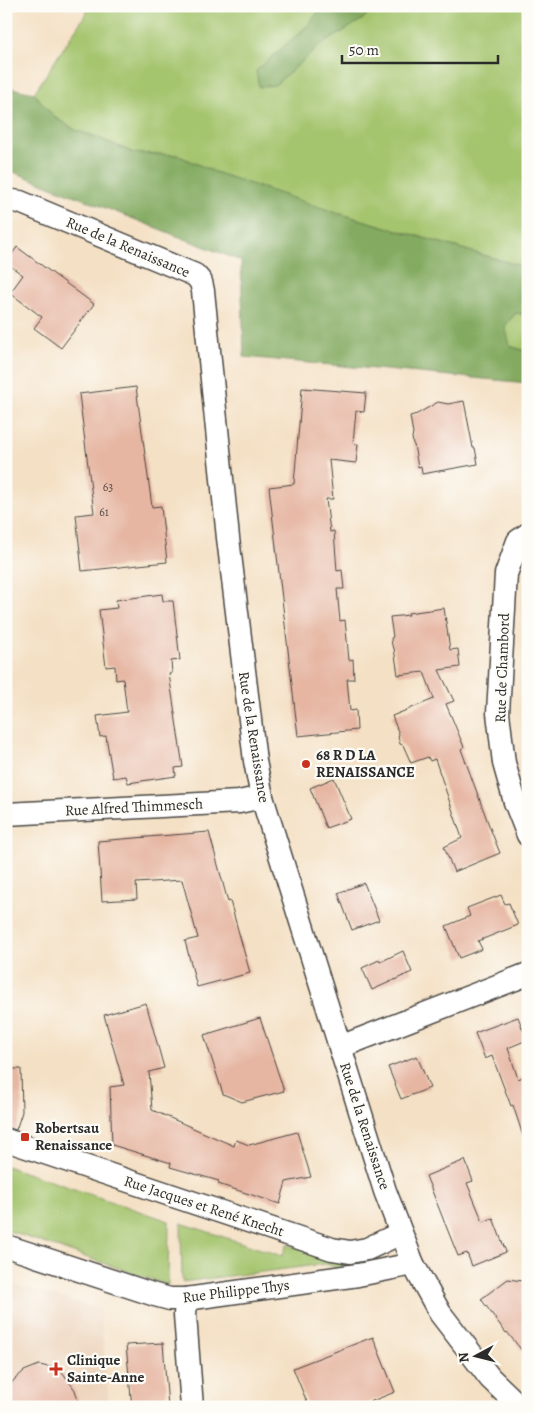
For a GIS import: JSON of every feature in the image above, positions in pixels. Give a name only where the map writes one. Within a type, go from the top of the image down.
[{"type":"street","name":"Rue de la Renaissance","points":[[6,200],[20,202],[143,252],[195,275],[201,282],[228,538],[255,761],[262,797],[385,1191],[413,1264],[440,1313],[490,1378],[520,1407]]},
{"type":"street","name":"Rue de Chambord","points":[[528,534],[518,541],[506,574],[498,713],[504,762],[514,802],[528,834]]},
{"type":"street","name":"Rue Alfred Thimmesch","points":[[6,814],[239,802],[262,797]]},
{"type":"street","points":[[340,1047],[528,974]]},
{"type":"street","name":"Rue Jacques et René Knecht","points":[[6,1140],[332,1249],[350,1252],[367,1249],[401,1233]]},
{"type":"street","name":"Rue Philippe Thys","points":[[6,1246],[170,1299],[186,1299],[358,1275],[413,1264]]},
{"type":"street","points":[[186,1299],[184,1315],[192,1407]]},
{"type":"shaded area","name":"Clinique Sainte-Anne","points":[[6,1282],[100,1309],[109,1407],[6,1407]]},
{"type":"green space","points":[[91,6],[528,6],[528,268],[334,212],[214,172],[177,155],[134,153],[77,131],[54,117],[34,93]]},
{"type":"green space","points":[[323,6],[375,6],[363,19],[320,46],[275,85],[259,87],[256,71],[307,26]]},
{"type":"green space","points":[[6,87],[34,93],[54,117],[77,131],[134,153],[177,155],[215,172],[334,212],[528,268],[528,315],[516,313],[505,326],[510,346],[528,352],[528,383],[244,357],[241,261],[6,169]]},
{"type":"green space","points":[[516,313],[528,315],[528,352],[510,346],[504,326]]},
{"type":"green space","points":[[6,1166],[169,1221],[168,1285],[6,1230]]},
{"type":"green space","points":[[181,1223],[282,1256],[287,1245],[349,1261],[351,1266],[337,1268],[325,1264],[182,1282]]},
{"type":"building","points":[[17,247],[94,304],[61,348],[34,328],[42,317],[10,293],[23,275],[6,263]]},
{"type":"building","points":[[136,387],[152,507],[161,506],[167,562],[82,571],[76,515],[94,513],[79,394]]},
{"type":"building","points":[[302,388],[366,393],[364,412],[356,411],[353,443],[358,444],[356,463],[329,460],[333,499],[326,499],[330,532],[334,531],[337,571],[342,570],[344,589],[337,589],[340,621],[345,620],[349,660],[353,659],[354,679],[347,679],[350,711],[356,710],[357,730],[298,736],[269,487],[294,484]]},
{"type":"building","points":[[464,401],[478,464],[422,474],[421,466],[418,467],[413,444],[410,416],[438,402],[448,404]]},
{"type":"building","points":[[162,594],[163,601],[173,601],[180,660],[171,661],[172,673],[169,674],[183,767],[175,768],[176,776],[128,783],[126,776],[113,778],[106,736],[100,737],[97,716],[127,712],[123,679],[116,680],[115,666],[106,667],[99,610],[117,608],[116,600]]},
{"type":"building","points":[[444,608],[450,650],[458,649],[460,667],[439,670],[454,701],[446,704],[464,747],[461,749],[500,853],[454,872],[444,847],[462,838],[435,759],[430,761],[428,757],[411,763],[403,745],[400,744],[399,734],[392,716],[434,699],[424,672],[398,675],[394,648],[392,646],[391,638],[393,637],[390,617]]},
{"type":"building","points":[[334,778],[351,819],[326,828],[310,788]]},
{"type":"building","points":[[209,832],[250,973],[197,987],[185,941],[198,938],[182,880],[136,883],[137,899],[102,901],[98,841]]},
{"type":"building","points":[[364,883],[379,920],[352,930],[338,893]]},
{"type":"building","points":[[501,895],[505,904],[509,903],[518,925],[478,941],[482,949],[459,958],[446,926],[470,916],[467,908]]},
{"type":"building","points":[[403,951],[412,972],[372,990],[362,968]]},
{"type":"building","points":[[146,1003],[164,1068],[149,1072],[152,1110],[234,1146],[236,1140],[249,1145],[297,1132],[311,1177],[286,1182],[280,1204],[218,1184],[219,1181],[170,1167],[171,1163],[112,1145],[110,1087],[124,1085],[104,1015]]},
{"type":"building","points":[[518,1017],[527,1040],[508,1048],[518,1079],[528,1075],[528,1139],[524,1139],[513,1105],[511,1106],[492,1056],[485,1059],[475,1033]]},
{"type":"building","points":[[260,1018],[284,1091],[242,1102],[223,1094],[204,1035]]},
{"type":"building","points":[[417,1056],[430,1088],[401,1099],[388,1067]]},
{"type":"building","points":[[6,1069],[21,1069],[22,1112],[16,1130],[6,1127]]},
{"type":"building","points":[[465,1160],[473,1181],[467,1183],[483,1222],[493,1218],[506,1252],[472,1266],[467,1253],[458,1256],[426,1176]]},
{"type":"building","points":[[508,1279],[522,1281],[528,1289],[528,1358],[506,1333],[481,1299]]},
{"type":"building","points":[[373,1337],[395,1392],[357,1407],[309,1407],[293,1368]]},
{"type":"building","points":[[163,1343],[168,1407],[132,1407],[126,1345]]},
{"type":"building","points":[[39,1365],[54,1368],[63,1373],[75,1390],[80,1407],[6,1407],[6,1390],[24,1371]]},
{"type":"place","name":"68 R D LA RENAISSANCE","points":[[306,764]]},
{"type":"place","name":"Robertsau Renaissance","points":[[25,1137]]},
{"type":"place","name":"Clinique Sainte-Anne","points":[[56,1369]]}]
